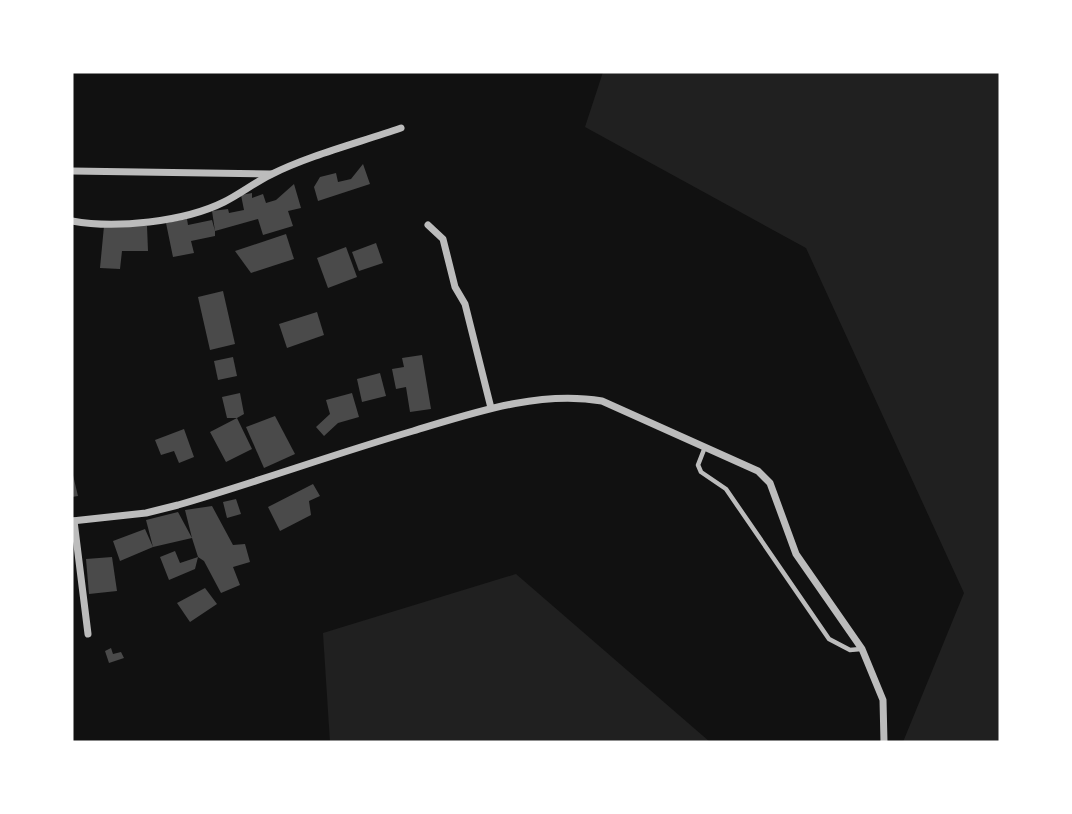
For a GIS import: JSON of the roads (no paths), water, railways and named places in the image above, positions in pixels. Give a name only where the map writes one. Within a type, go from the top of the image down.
[{"type":"street","points":[[72,220],[89,224],[174,219],[224,202],[271,174],[401,128]]},
{"type":"street","points":[[72,171],[271,174]]},
{"type":"street","points":[[428,225],[443,239],[455,287],[465,304],[491,408]]},
{"type":"street","points":[[88,634],[73,521],[146,513],[178,505],[491,408],[583,397],[602,401],[758,471],[770,483],[796,554],[862,649],[883,699],[884,742]]},
{"type":"lane","points":[[705,447],[698,464],[701,472],[726,489],[830,639],[850,650],[862,649]]}]
